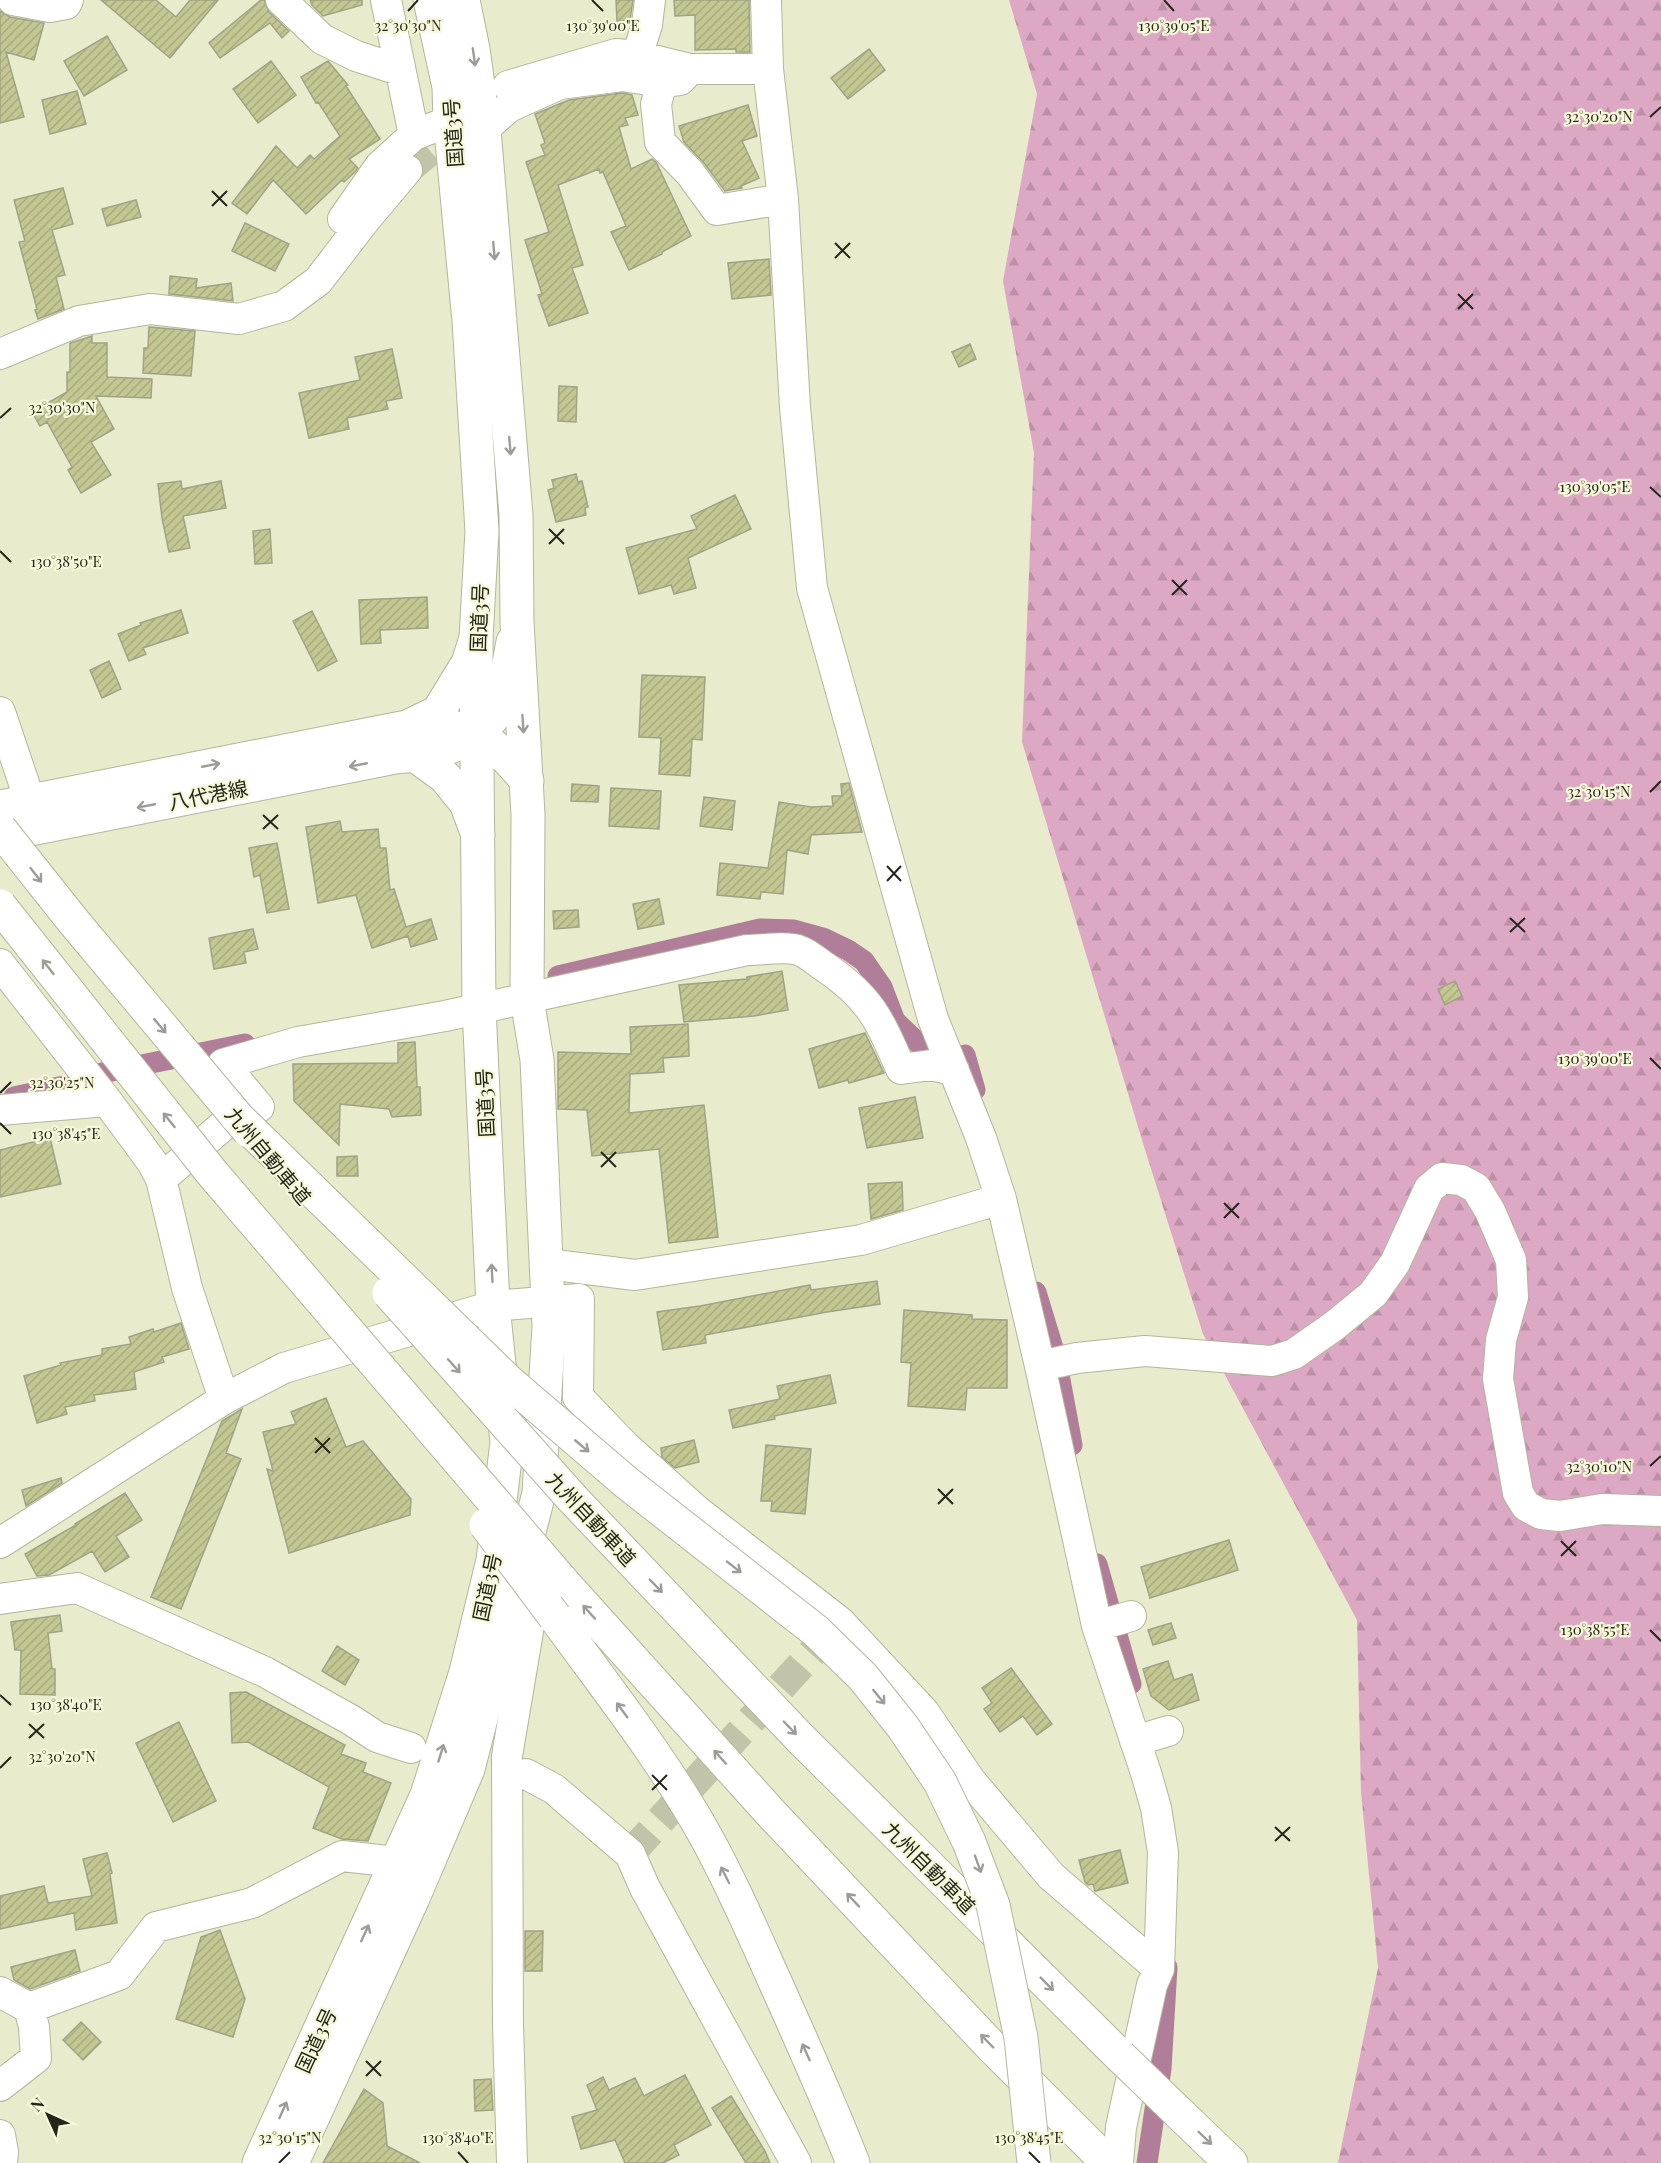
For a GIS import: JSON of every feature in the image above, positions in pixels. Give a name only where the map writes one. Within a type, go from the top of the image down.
[{"type":"main road","points":[[418,0],[433,66],[450,113]]},
{"type":"main road","name":"国道3号","points":[[259,2163],[428,1796],[466,1672],[493,1560],[507,1442],[493,1306],[479,1008],[476,638],[482,531],[469,321],[449,87],[430,0]]},
{"type":"main road","name":"国道3号","points":[[292,2163],[413,1898],[468,1769],[539,1493],[549,1313],[537,1060],[527,999],[527,782],[517,622],[516,515],[484,129],[473,49],[463,0]]},
{"type":"main road","points":[[477,734],[496,713],[517,622]]},
{"type":"main road","name":"八代港線","points":[[0,835],[395,757],[438,712],[468,663],[476,638]]},
{"type":"main road","name":"八代港線","points":[[15,804],[411,741],[436,724],[477,734],[495,746],[527,782]]},
{"type":"main road","points":[[411,741],[446,777],[466,803],[478,835]]},
{"type":"main road","name":"九州自動車道","points":[[0,829],[74,922],[340,1239],[572,1498],[799,1737],[1231,2163]]},
{"type":"main road","points":[[0,906],[213,1174],[561,1580],[769,1811],[992,2047],[1109,2161]]},
{"type":"main road","points":[[236,1116],[508,1382],[627,1483],[816,1631],[863,1677],[903,1727],[940,1782],[969,1842],[993,1905],[1021,2038],[1034,2163]]},
{"type":"main road","points":[[213,1174],[271,1259],[467,1498],[660,1764],[704,1834],[744,1913],[830,2106],[852,2163]]},
{"type":"street","points":[[13,0],[50,7],[66,4],[68,0]]},
{"type":"street","points":[[281,0],[322,39],[356,56],[399,70]]},
{"type":"street","points":[[386,0],[414,135]]},
{"type":"street","points":[[637,56],[647,25],[650,0]]},
{"type":"street","points":[[766,0],[768,69],[783,199],[795,407],[812,588],[933,1019],[981,1137],[1001,1199],[1097,1626],[1156,1808],[1163,1852],[1159,1969],[1152,1985],[1121,2127],[1109,2161]]},
{"type":"street","points":[[508,86],[616,54],[637,56],[690,69],[768,69]]},
{"type":"street","points":[[484,129],[509,107],[560,84],[622,76],[662,82],[680,80],[690,69]]},
{"type":"street","points":[[662,82],[656,104],[660,142],[690,173],[717,210],[783,199]]},
{"type":"street","points":[[284,306],[301,278],[380,166],[414,135],[450,113]]},
{"type":"street","points":[[0,354],[79,321],[138,311],[150,309],[239,319],[284,306],[318,281],[407,170]]},
{"type":"street","points":[[0,712],[15,804]]},
{"type":"street","points":[[161,1179],[225,1124],[259,1107],[222,1064],[298,1042],[445,1016],[747,950],[797,950],[837,975],[861,995],[879,1020],[901,1069],[931,1065],[954,1071]]},
{"type":"street","points":[[0,964],[152,1162],[161,1179],[187,1288],[224,1400]]},
{"type":"street","points":[[0,1110],[106,1101]]},
{"type":"street","points":[[1040,1366],[1077,1358],[1145,1351],[1272,1361],[1294,1354],[1334,1326],[1373,1294],[1395,1263],[1429,1189],[1442,1178],[1461,1180],[1476,1188],[1490,1211],[1511,1260],[1513,1297],[1502,1340],[1498,1379],[1518,1492],[1526,1506],[1540,1514],[1560,1516],[1602,1509],[1661,1511]]},
{"type":"street","points":[[547,1264],[635,1275],[861,1240],[1001,1199]]},
{"type":"street","points":[[0,1543],[224,1400],[284,1368],[493,1306],[549,1313],[579,1299],[578,1397],[625,1446],[696,1510],[840,1622],[924,1712],[970,1780],[1051,1876],[1159,1969]]},
{"type":"street","points":[[512,2163],[508,2025],[507,1756],[547,1509],[549,1313]]},
{"type":"street","points":[[0,1599],[77,1588],[265,1672],[377,1737],[411,1748]]},
{"type":"street","points":[[1097,1626],[1131,1616]]},
{"type":"street","points":[[1135,1740],[1168,1731]]},
{"type":"street","points":[[526,1774],[554,1789],[630,1854],[645,1888],[796,2163]]},
{"type":"street","points":[[29,2008],[119,1975],[156,1927],[252,1903],[342,1856],[397,1862]]},
{"type":"street","points":[[0,1992],[29,2008],[34,2027],[36,2058],[0,2086]]},
{"type":"street","points":[[0,2135],[2,2163]]},
{"type":"green space","points":[[1009,0],[1661,0],[1661,2163],[1338,2163],[1378,1968],[1361,1792],[1357,1620],[1203,1334],[1022,742],[1034,453],[1003,281],[1037,94]]},
{"type":"building","points":[[101,0],[156,0],[176,17],[190,0],[218,0],[170,58]]},
{"type":"building","points":[[261,0],[264,0],[269,12],[289,31],[282,38],[270,23],[220,58],[209,43]]},
{"type":"building","points":[[310,0],[362,0],[362,5],[323,16]]},
{"type":"building","points":[[616,0],[633,0],[630,20],[617,21]]},
{"type":"building","points":[[674,0],[749,0],[750,52],[736,52],[736,49],[695,50],[695,15],[675,16]]},
{"type":"building","points":[[0,11],[10,17],[44,23],[34,60],[6,52],[24,117],[0,123]]},
{"type":"building","points":[[107,36],[127,70],[84,96],[64,61]]},
{"type":"building","points":[[869,49],[885,70],[848,99],[831,78]]},
{"type":"building","points":[[271,61],[296,95],[258,123],[233,89]]},
{"type":"building","points":[[328,61],[348,85],[346,86],[380,139],[349,159],[358,168],[355,172],[344,182],[342,180],[306,214],[273,180],[247,214],[232,203],[276,146],[297,168],[310,155],[314,159],[340,136],[318,102],[316,103],[301,77]]},
{"type":"building","points":[[77,91],[86,124],[50,134],[42,100]]},
{"type":"building","points":[[622,93],[632,95],[638,115],[625,118],[628,125],[619,127],[631,169],[652,159],[656,162],[691,236],[662,254],[629,270],[611,232],[626,226],[603,172],[600,173],[599,169],[558,185],[583,265],[572,268],[588,313],[549,326],[538,295],[542,294],[525,240],[549,232],[526,162],[545,155],[541,145],[545,143],[535,114],[569,100]]},
{"type":"building","points":[[748,105],[757,136],[742,141],[759,178],[741,186],[742,188],[725,191],[704,163],[684,142],[679,126]]},
{"type":"building","points":[[63,188],[73,224],[52,230],[65,275],[56,277],[64,309],[38,319],[19,242],[25,241],[14,200]]},
{"type":"building","points":[[136,200],[141,217],[107,226],[102,209]]},
{"type":"building","points":[[245,223],[289,244],[275,271],[232,251]]},
{"type":"building","points":[[769,259],[771,295],[732,299],[728,263]]},
{"type":"building","points":[[170,276],[197,279],[196,288],[231,283],[233,301],[169,294]]},
{"type":"building","points":[[149,327],[195,331],[191,376],[143,373],[144,348],[148,348]]},
{"type":"building","points":[[92,336],[92,343],[107,343],[107,377],[152,379],[151,398],[96,396],[114,429],[91,442],[111,475],[81,493],[68,470],[72,467],[47,422],[40,426],[32,412],[67,392],[70,343]]},
{"type":"building","points":[[970,344],[976,359],[959,367],[952,352]]},
{"type":"building","points":[[392,349],[402,398],[386,401],[388,409],[347,418],[349,429],[309,438],[299,393],[360,380],[355,357]]},
{"type":"building","points":[[559,386],[577,387],[576,422],[558,421]]},
{"type":"building","points":[[576,474],[578,482],[582,481],[588,507],[585,508],[586,515],[556,522],[548,490],[554,488],[552,480]]},
{"type":"building","points":[[181,481],[182,489],[221,481],[226,508],[183,516],[190,548],[169,552],[158,484]]},
{"type":"building","points":[[735,495],[751,529],[688,558],[696,588],[674,594],[671,585],[639,594],[626,548],[697,529],[691,516]]},
{"type":"building","points":[[270,529],[272,563],[255,564],[253,531]]},
{"type":"building","points":[[427,597],[428,628],[380,630],[381,643],[361,644],[359,600]]},
{"type":"building","points":[[181,610],[188,633],[143,648],[146,654],[129,661],[118,634],[141,625],[140,623]]},
{"type":"building","points":[[312,611],[337,661],[318,671],[293,621]]},
{"type":"building","points":[[109,661],[121,689],[102,698],[90,670]]},
{"type":"building","points":[[642,675],[705,677],[702,740],[692,739],[690,776],[659,774],[661,738],[639,737]]},
{"type":"building","points":[[849,783],[862,832],[811,835],[808,854],[787,850],[783,894],[761,892],[760,899],[717,895],[720,863],[768,868],[779,802],[811,807],[833,806],[832,796],[842,796],[841,784]]},
{"type":"building","points":[[572,784],[599,786],[598,802],[571,801]]},
{"type":"building","points":[[611,788],[661,791],[659,829],[609,826]]},
{"type":"building","points":[[704,797],[735,801],[732,830],[700,826]]},
{"type":"building","points":[[340,821],[342,832],[378,829],[380,848],[386,848],[390,890],[394,889],[406,927],[431,919],[437,939],[411,947],[408,936],[372,948],[356,895],[318,903],[306,827]]},
{"type":"building","points":[[277,843],[289,909],[267,913],[260,875],[254,877],[249,848]]},
{"type":"building","points":[[659,899],[664,924],[638,929],[633,904]]},
{"type":"building","points":[[578,910],[579,927],[554,929],[553,911]]},
{"type":"building","points":[[253,929],[258,949],[244,952],[246,963],[214,969],[209,938]]},
{"type":"building","points":[[782,971],[788,1010],[754,1016],[684,1022],[679,985],[747,979],[747,977]]},
{"type":"building","points":[[1455,981],[1462,996],[1445,1005],[1438,989]]},
{"type":"building","points":[[688,1024],[689,1056],[663,1058],[664,1072],[630,1074],[629,1113],[704,1105],[718,1237],[669,1243],[659,1149],[592,1156],[587,1110],[558,1109],[558,1052],[631,1054],[630,1027]]},
{"type":"building","points":[[865,1033],[884,1073],[849,1083],[848,1080],[819,1088],[809,1049]]},
{"type":"building","points":[[415,1042],[421,1115],[392,1117],[389,1109],[340,1104],[339,1145],[294,1101],[293,1064],[398,1063],[398,1043]]},
{"type":"building","points":[[915,1097],[923,1138],[867,1148],[859,1108]]},
{"type":"building","points":[[50,1138],[61,1184],[0,1197],[0,1150]]},
{"type":"building","points":[[357,1156],[358,1176],[337,1176],[337,1157]]},
{"type":"building","points":[[902,1182],[903,1210],[871,1219],[868,1184]]},
{"type":"building","points":[[877,1281],[880,1304],[705,1335],[706,1343],[663,1350],[657,1312],[810,1285],[811,1290]]},
{"type":"building","points":[[904,1310],[972,1315],[972,1319],[1007,1320],[1007,1388],[967,1388],[965,1410],[908,1406],[911,1363],[901,1362]]},
{"type":"building","points":[[181,1323],[189,1349],[162,1357],[164,1362],[134,1372],[136,1389],[94,1395],[95,1401],[65,1407],[67,1414],[37,1423],[24,1376],[61,1365],[60,1363],[102,1355],[102,1349],[131,1344],[129,1337]]},
{"type":"building","points":[[830,1375],[836,1403],[774,1416],[775,1419],[733,1428],[729,1410],[780,1399],[777,1386]]},
{"type":"building","points":[[326,1398],[346,1447],[363,1441],[411,1499],[410,1515],[289,1553],[267,1469],[273,1471],[263,1432],[296,1424],[291,1412]]},
{"type":"building","points":[[242,1409],[226,1453],[241,1459],[181,1609],[151,1597],[222,1421]]},
{"type":"building","points":[[694,1440],[699,1462],[675,1468],[662,1457],[661,1448]]},
{"type":"building","points":[[766,1445],[811,1449],[805,1514],[771,1511],[772,1501],[761,1501]]},
{"type":"building","points":[[61,1478],[62,1483],[26,1506],[22,1490]]},
{"type":"building","points":[[125,1493],[142,1520],[116,1536],[129,1557],[105,1572],[92,1551],[49,1575],[37,1576],[25,1554],[76,1525]]},
{"type":"building","points":[[1229,1540],[1238,1570],[1150,1598],[1141,1567]]},
{"type":"building","points":[[60,1615],[62,1631],[48,1633],[52,1669],[55,1669],[55,1695],[20,1694],[21,1650],[15,1650],[11,1622]]},
{"type":"building","points":[[1171,1623],[1176,1638],[1153,1645],[1148,1630]]},
{"type":"building","points":[[337,1646],[359,1660],[345,1685],[322,1671]]},
{"type":"building","points":[[1168,1661],[1174,1680],[1192,1674],[1199,1700],[1169,1710],[1151,1696],[1143,1669]]},
{"type":"building","points":[[1011,1668],[1052,1724],[1037,1735],[1023,1716],[1000,1732],[984,1709],[992,1703],[982,1688]]},
{"type":"building","points":[[246,1692],[345,1745],[341,1754],[366,1763],[363,1772],[391,1783],[368,1841],[342,1839],[313,1828],[329,1787],[248,1742],[232,1743],[230,1693]]},
{"type":"building","points":[[179,1722],[216,1801],[173,1822],[136,1743]]},
{"type":"building","points":[[1120,1850],[1128,1883],[1095,1891],[1093,1884],[1088,1885],[1085,1882],[1079,1860]]},
{"type":"building","points":[[107,1853],[112,1873],[110,1874],[117,1923],[76,1930],[74,1913],[0,1929],[0,1896],[44,1886],[48,1903],[92,1896],[83,1859]]},
{"type":"building","points":[[220,1930],[245,1999],[233,2037],[176,2019],[201,1937]]},
{"type":"building","points":[[525,1931],[543,1931],[542,1971],[525,1971]]},
{"type":"building","points":[[75,1950],[80,1971],[30,1989],[14,1980],[11,1967]]},
{"type":"building","points":[[81,2022],[101,2042],[83,2060],[63,2040]]},
{"type":"building","points":[[685,2075],[711,2125],[674,2145],[679,2155],[663,2163],[625,2163],[615,2140],[581,2149],[572,2117],[597,2110],[587,2085],[603,2077],[609,2090],[635,2078],[644,2096]]},
{"type":"building","points":[[491,2079],[493,2110],[475,2111],[474,2080]]},
{"type":"building","points":[[364,2089],[383,2103],[387,2146],[420,2163],[323,2163]]},
{"type":"building","points":[[731,2096],[770,2163],[746,2163],[712,2108]]},
{"type":"waterway","points":[[558,976],[760,929],[794,930],[823,938],[864,961],[882,987],[895,1021],[931,1055]]},
{"type":"waterway","points":[[102,1073],[245,1044]]},
{"type":"waterway","points":[[965,1055],[975,1090]]},
{"type":"waterway","points":[[14,1097],[78,1085]]},
{"type":"waterway","points":[[1036,1292],[1056,1358],[1072,1445]]},
{"type":"waterway","points":[[1097,1564],[1131,1684]]},
{"type":"waterway","points":[[1147,2163],[1161,2069],[1167,1967]]},
{"type":"tunnel","points":[[407,170],[467,120]]},
{"type":"tunnel","points":[[630,1854],[840,1622]]}]
